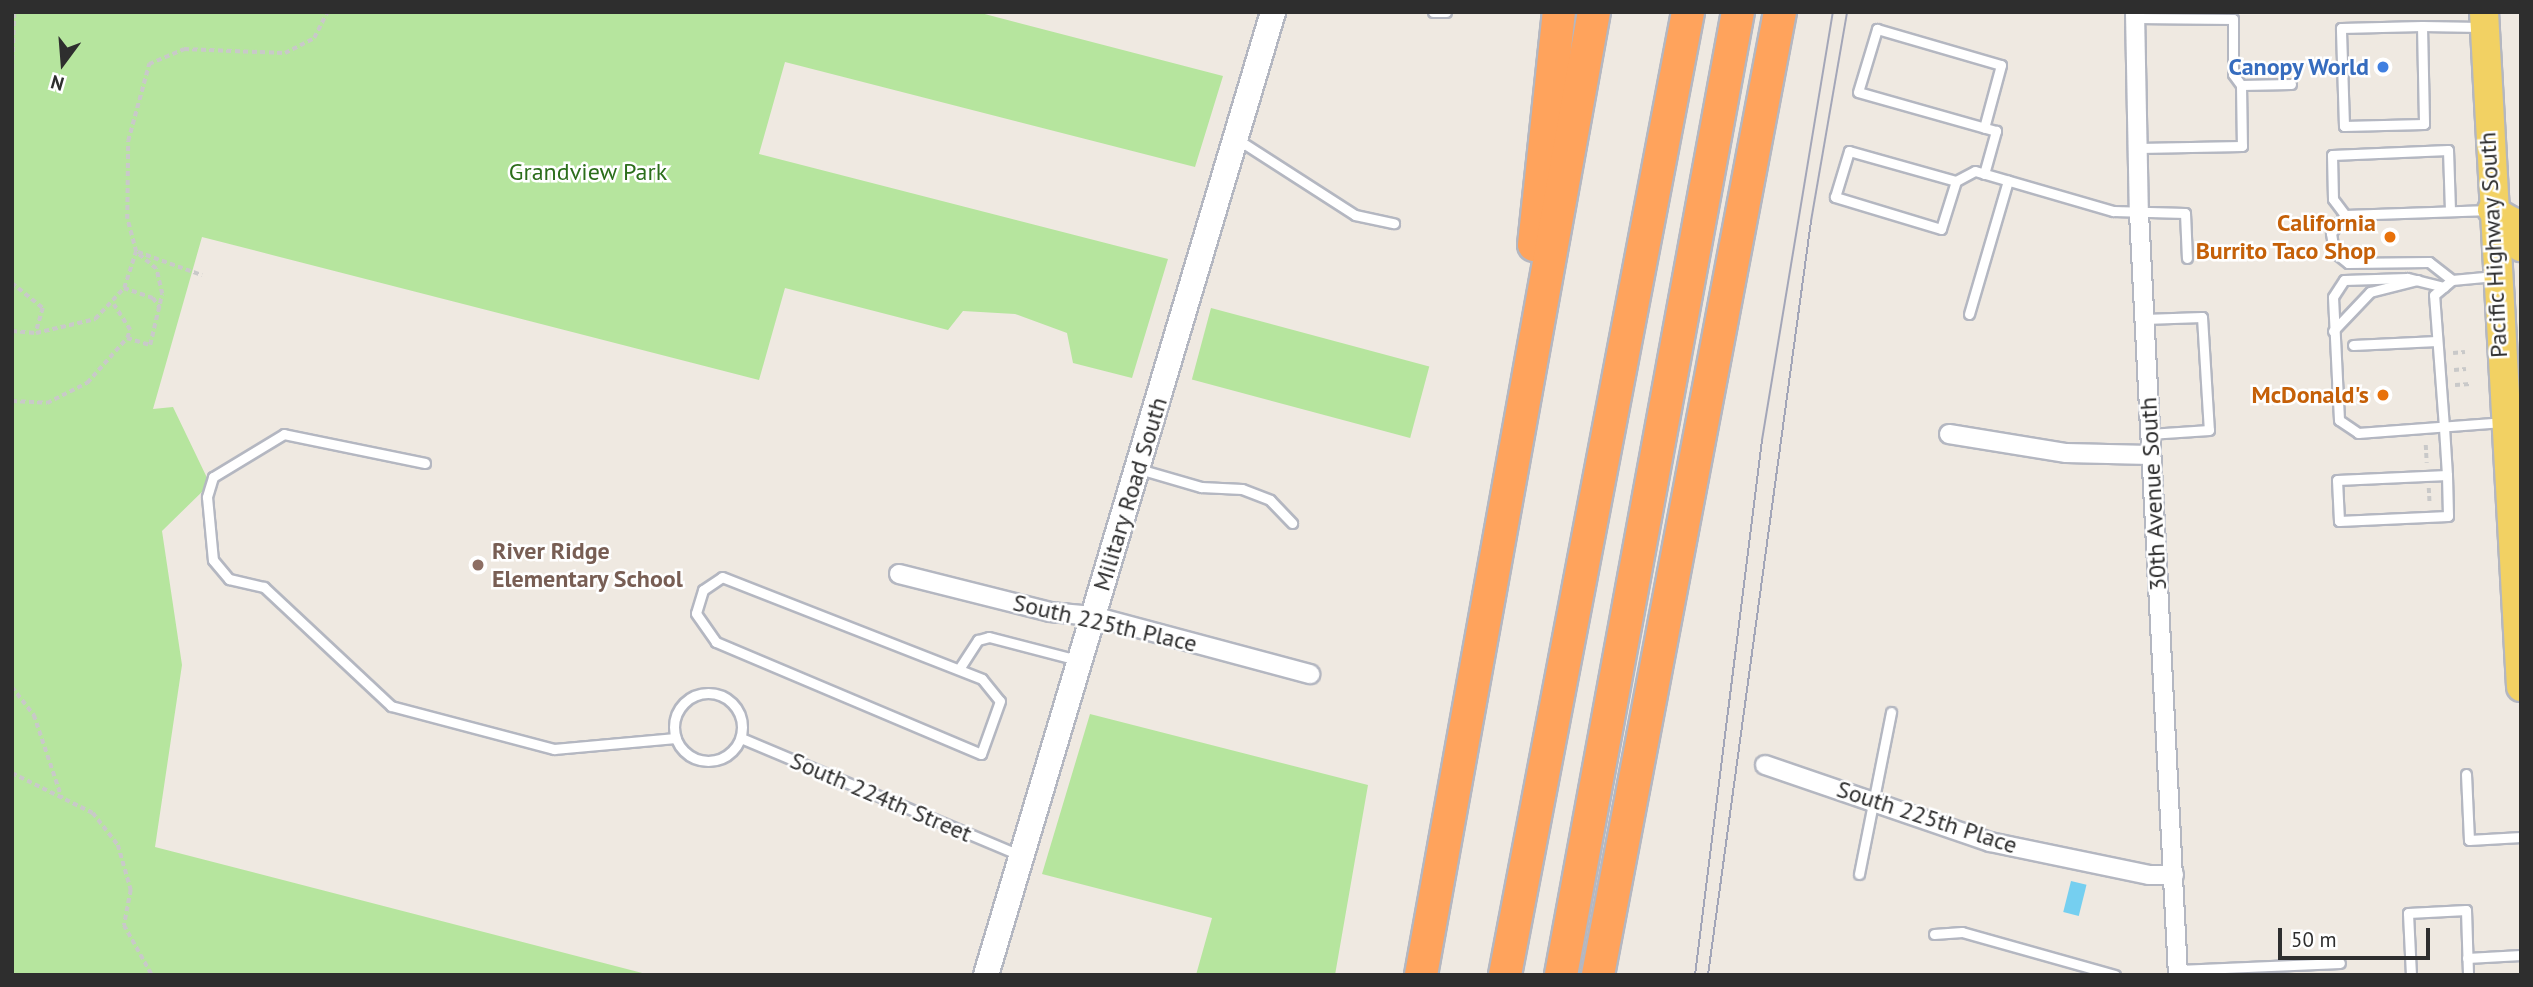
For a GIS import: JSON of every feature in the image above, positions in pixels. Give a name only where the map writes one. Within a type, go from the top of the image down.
[{"type":"highway","points":[[1503,528],[1559,12]]},
{"type":"highway","points":[[1421,975],[1594,12]]},
{"type":"highway","points":[[1506,975],[1688,12]]},
{"type":"highway","points":[[1561,975],[1738,12]]},
{"type":"highway","points":[[1598,975],[1780,12]]},
{"type":"main road","name":"Military Road South","points":[[986,975],[1273,12]]},
{"type":"main road","name":"Pacific Highway South","points":[[2483,20],[2503,422],[2521,687]]},
{"type":"main road","points":[[2492,210],[2511,221],[2521,247]]},
{"type":"street","name":"30th Avenue South","points":[[2136,15],[2138,213],[2178,972]]},
{"type":"street","points":[[1949,434],[2066,453],[2150,455]]},
{"type":"street","name":"South 225th Place","points":[[899,574],[1050,612],[1093,616],[1310,674]]},
{"type":"street","name":"South 225th Place","points":[[1765,765],[1872,797],[1990,842],[2149,875],[2174,875]]},
{"type":"lane","points":[[1433,12],[1446,12]]},
{"type":"lane","points":[[2136,15],[2233,19],[2233,74],[2241,85],[2242,146],[2138,148]]},
{"type":"lane","points":[[2422,26],[2424,124],[2343,126],[2341,28],[2422,26],[2483,20]]},
{"type":"lane","points":[[1984,128],[2001,65],[1877,29],[1858,92],[1984,128],[1996,131],[1984,174]]},
{"type":"lane","points":[[2241,85],[2291,85]]},
{"type":"lane","points":[[1236,138],[1346,210],[1394,223]]},
{"type":"lane","points":[[2345,215],[2333,199],[2332,155],[2448,150],[2450,211]]},
{"type":"lane","points":[[1956,181],[1941,229],[1835,197],[1849,151],[1956,181],[1975,171],[2138,213],[2185,213],[2187,258]]},
{"type":"lane","points":[[1969,314],[2008,181]]},
{"type":"lane","points":[[2448,284],[2429,262],[2348,262],[2334,252],[2331,233],[2345,215],[2492,210]]},
{"type":"lane","points":[[2495,276],[2448,284],[2417,280],[2344,280],[2333,296],[2332,333],[2339,420],[2358,433],[2503,422]]},
{"type":"lane","points":[[2332,333],[2350,306],[2370,292],[2417,280]]},
{"type":"lane","points":[[2447,475],[2337,480],[2339,522],[2448,516],[2447,475],[2444,427],[2434,295],[2448,284]]},
{"type":"lane","points":[[2144,319],[2202,317],[2209,430],[2149,434]]},
{"type":"lane","points":[[2353,345],[2437,341]]},
{"type":"lane","points":[[425,463],[284,434],[213,477],[207,497],[213,560],[229,579],[264,587],[391,706],[554,749],[676,738]]},
{"type":"lane","points":[[1137,469],[1201,486],[1242,489],[1270,500],[1292,523]]},
{"type":"lane","points":[[737,579],[958,669],[990,685],[1000,701],[981,754],[716,642],[699,624],[697,602],[709,581],[737,579]]},
{"type":"lane","points":[[958,669],[978,640],[989,637],[1079,661]]},
{"type":"lane","points":[[713,694],[740,715],[741,738],[728,755],[708,761],[688,755],[676,738],[681,706],[713,694]]},
{"type":"lane","points":[[1859,874],[1872,797],[1891,712]]},
{"type":"lane","name":"South 224th Street","points":[[741,738],[1022,855]]},
{"type":"lane","points":[[2466,775],[2469,840],[2521,837]]},
{"type":"lane","points":[[2411,975],[2408,913],[2466,910],[2468,975]]},
{"type":"lane","points":[[1934,934],[1962,932],[2115,975]]},
{"type":"lane","points":[[2467,958],[2521,955]]},
{"type":"lane","points":[[2178,972],[2340,963]]},
{"type":"path","points":[[12,69],[14,12]]},
{"type":"path","points":[[127,338],[150,345],[160,309],[162,281],[135,252],[127,219],[128,141],[149,64],[184,48],[285,54],[314,38],[327,12]]},
{"type":"path","points":[[135,252],[202,275]]},
{"type":"path","points":[[12,331],[36,333],[75,326],[114,305],[124,288],[135,252]]},
{"type":"path","points":[[12,283],[43,308],[36,333]]},
{"type":"path","points":[[124,288],[153,298],[160,309]]},
{"type":"path","points":[[12,401],[47,403],[88,383],[127,338],[130,330],[114,305]]},
{"type":"path","points":[[2450,353],[2465,352]]},
{"type":"path","points":[[2454,370],[2466,369]]},
{"type":"path","points":[[2452,385],[2471,384]]},
{"type":"path","points":[[2426,445],[2427,463]]},
{"type":"path","points":[[2429,486],[2430,508]]},
{"type":"path","points":[[12,687],[34,715],[62,800]]},
{"type":"path","points":[[12,773],[93,813],[118,845],[131,890],[124,925],[152,975]]},
{"type":"green space","name":"Grandview Park","points":[[12,12],[977,12],[1223,76],[1195,167],[785,62],[759,154],[1168,259],[1132,378],[1073,363],[1067,333],[1015,314],[963,311],[948,330],[785,288],[759,380],[202,237],[153,409],[173,407],[210,484],[162,531],[182,665],[155,847],[650,975],[12,975]]},
{"type":"green space","points":[[1211,308],[1429,366],[1410,438],[1192,379]]},
{"type":"green space","points":[[1090,714],[1368,785],[1335,975],[1196,975],[1212,918],[1042,874]]},
{"type":"water","points":[[2071,881],[2087,885],[2079,916],[2063,912]]},
{"type":"tram line","points":[[1695,975],[1762,440],[1833,12]]},
{"type":"tram line","points":[[1708,975],[1811,221],[1847,12]]},
{"type":"place","name":"Canopy World","points":[[2383,67]]},
{"type":"place","name":"California Burrito Taco Shop","points":[[2390,237]]},
{"type":"place","name":"McDonald's","points":[[2383,395]]},
{"type":"place","name":"River Ridge Elementary School","points":[[478,565]]}]
